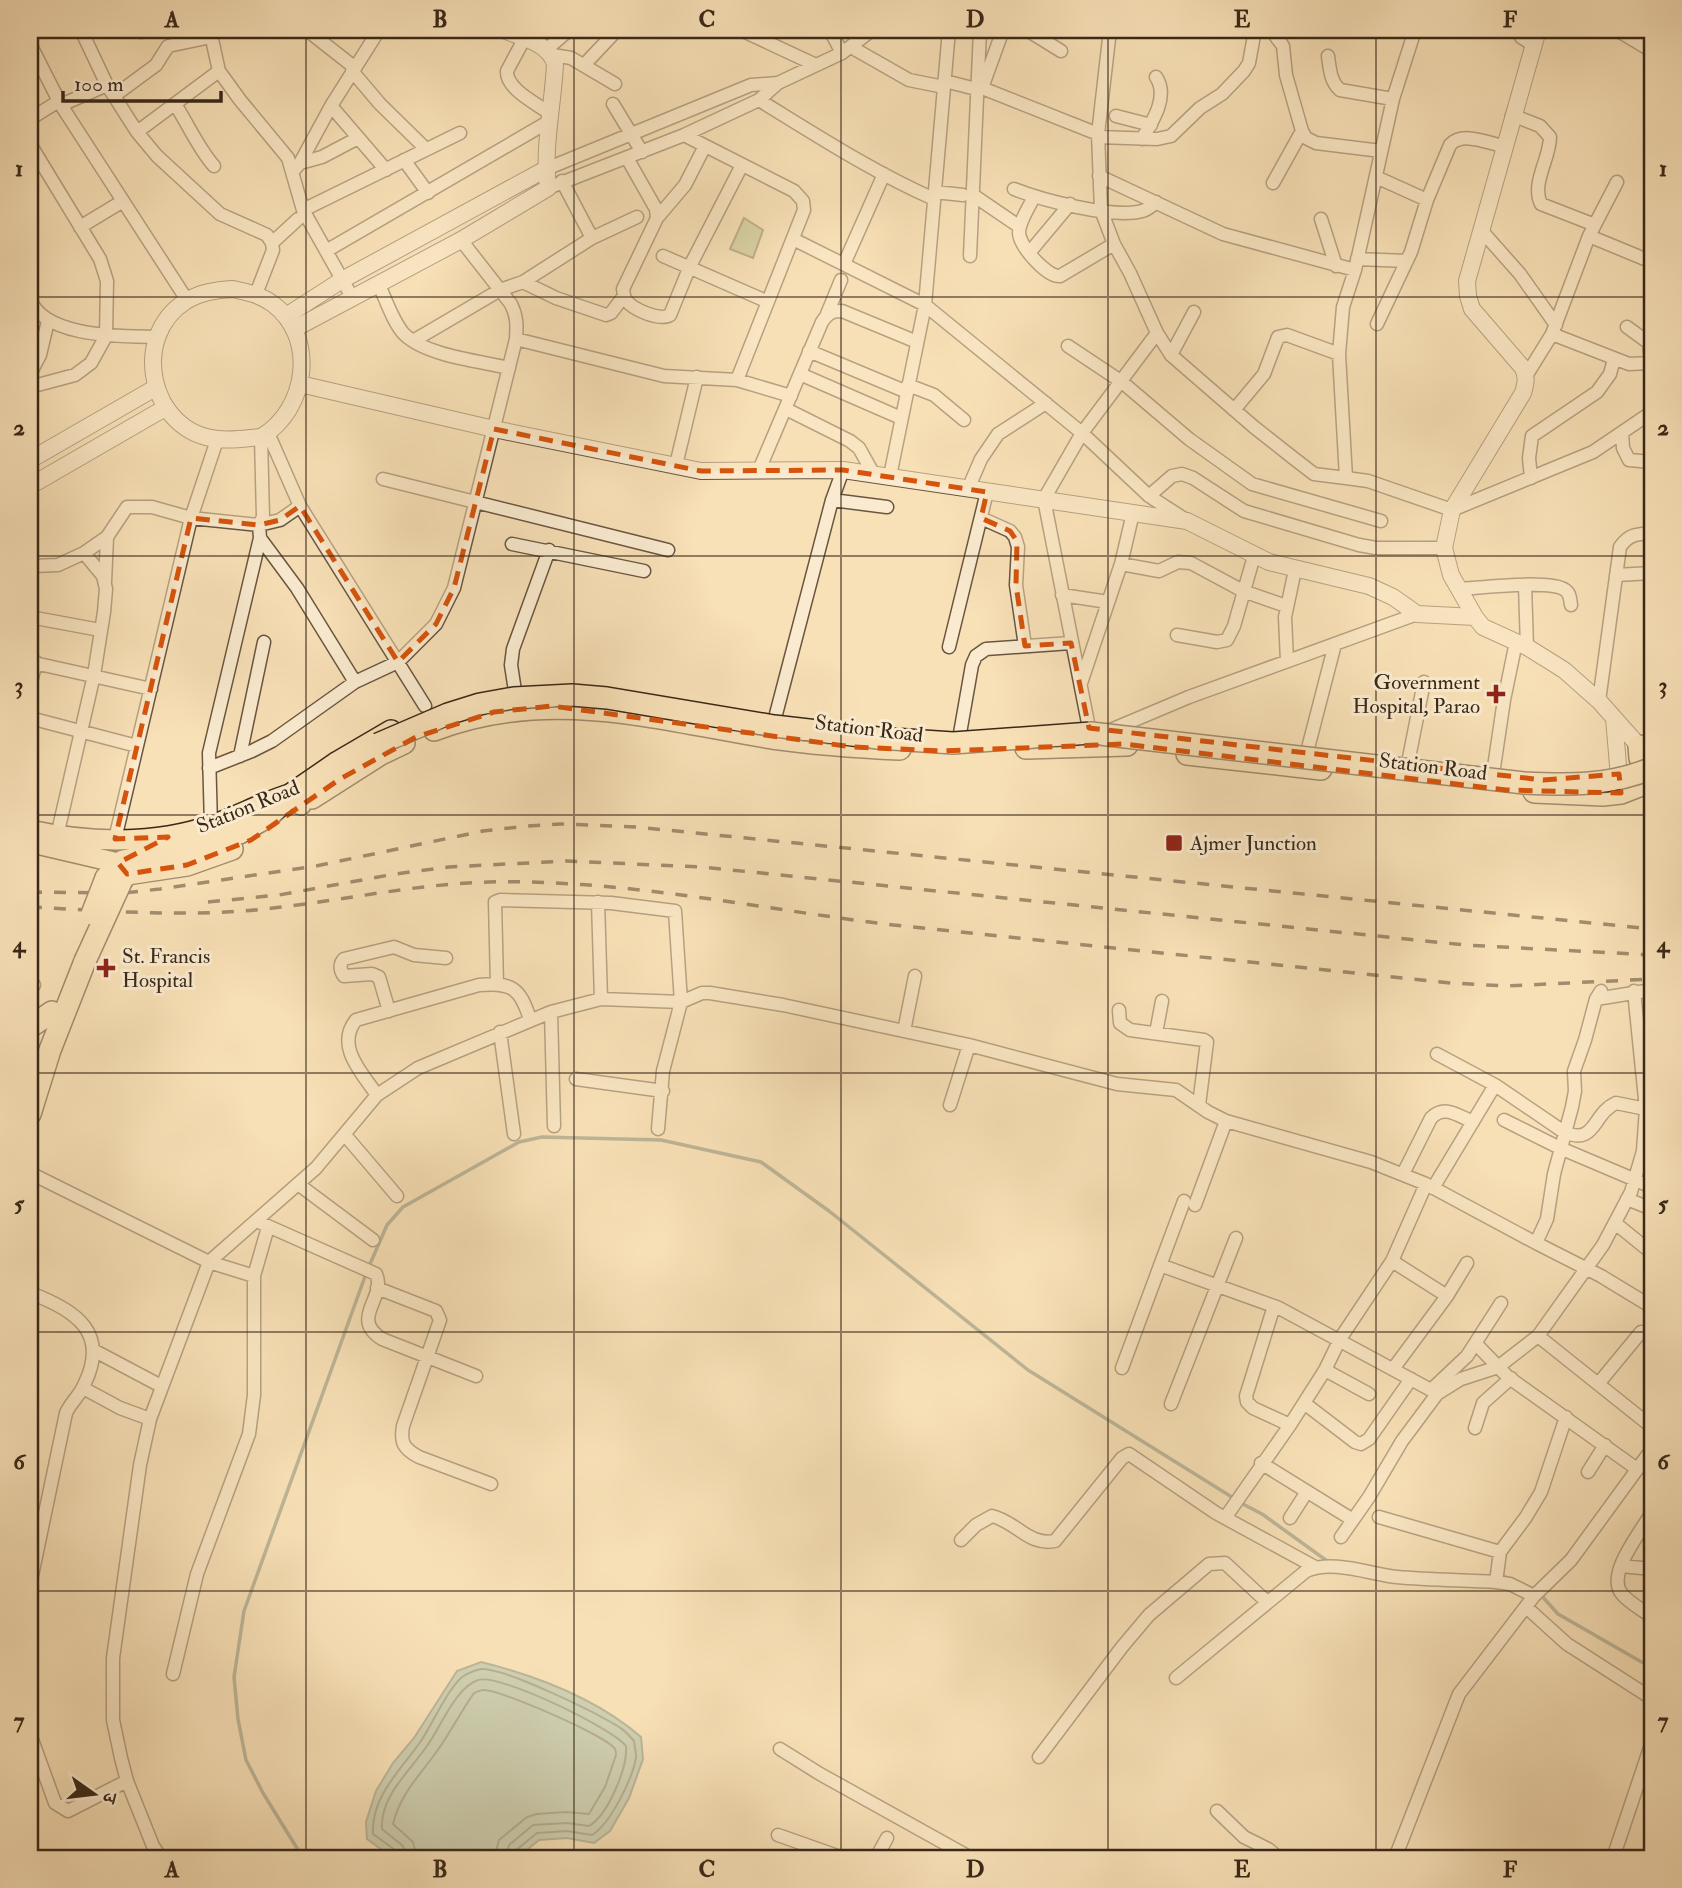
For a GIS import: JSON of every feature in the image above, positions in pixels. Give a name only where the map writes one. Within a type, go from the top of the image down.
[{"type":"highway","name":"Station Road","points":[[122,873],[187,865],[217,856],[251,840],[278,825],[297,799],[360,758],[383,735],[445,707],[516,691],[563,688],[597,690],[897,734],[959,739],[1088,728],[1113,729],[1493,775],[1620,783]]},
{"type":"highway","points":[[360,758],[378,747],[440,722],[483,709],[533,702],[562,702],[613,706],[796,737],[853,743],[974,747],[1091,738],[1529,788],[1567,790],[1649,769]]},
{"type":"highway","name":"Station Road","points":[[360,758],[450,724],[494,712],[552,706],[617,712],[840,746],[943,751],[1124,744],[1212,758],[1353,771],[1461,786],[1584,796],[1649,769]]},
{"type":"highway","points":[[30,1114],[39,1042],[122,873]]},
{"type":"highway","points":[[30,1079],[39,1042],[80,960]]},
{"type":"main road","name":"Station Road","points":[[30,830],[97,840],[161,837],[211,825],[265,801],[297,799]]},
{"type":"main road","points":[[30,843],[122,873]]},
{"type":"street","points":[[81,30],[110,90],[137,132],[157,156],[220,214],[267,235],[273,250],[256,294]]},
{"type":"street","points":[[307,30],[353,69],[380,104],[426,149]]},
{"type":"street","points":[[352,298],[326,251],[301,214],[297,167],[353,69],[379,30]]},
{"type":"street","points":[[503,30],[527,34],[550,52],[571,58],[615,84]]},
{"type":"street","points":[[550,52],[569,30]]},
{"type":"street","points":[[584,65],[617,30]]},
{"type":"street","points":[[741,30],[816,65]]},
{"type":"street","points":[[830,30],[847,50],[909,80],[979,89],[1098,136],[1142,139],[1171,136],[1200,108],[1236,81],[1249,63],[1255,30]]},
{"type":"street","points":[[290,323],[379,285],[555,184],[684,135],[759,100],[778,83],[847,50],[873,30]]},
{"type":"street","points":[[890,476],[925,305],[949,30]]},
{"type":"street","points":[[970,256],[968,195],[979,89],[979,30]]},
{"type":"street","points":[[979,89],[1003,30]]},
{"type":"street","points":[[1027,30],[1061,51]]},
{"type":"street","points":[[1110,30],[1098,136],[1101,210],[1114,244],[1157,333],[1171,355],[1314,474],[1368,481],[1452,510],[1593,452],[1652,412]]},
{"type":"street","points":[[1270,30],[1283,46],[1286,75],[1302,131],[1307,138],[1316,143],[1381,151]]},
{"type":"street","points":[[1346,478],[1339,354],[1343,307],[1356,264],[1393,99],[1415,30]]},
{"type":"street","points":[[1518,30],[1521,37],[1536,37],[1467,281],[1472,309],[1526,376]]},
{"type":"street","points":[[1617,30],[1652,51]]},
{"type":"street","points":[[30,119],[60,103],[110,90],[156,65],[168,46],[211,33],[219,71],[297,167]]},
{"type":"street","points":[[527,34],[506,76],[513,86],[549,118]]},
{"type":"street","points":[[30,44],[60,103],[187,300]]},
{"type":"street","points":[[550,52],[555,64],[546,169],[592,238]]},
{"type":"street","points":[[1328,56],[1334,85],[1340,90],[1393,99]]},
{"type":"street","points":[[137,132],[219,71]]},
{"type":"street","points":[[1142,139],[1151,125],[1161,96],[1161,84],[1156,77]]},
{"type":"street","points":[[290,323],[342,280],[546,169],[751,85],[778,83]]},
{"type":"street","points":[[759,100],[884,174],[934,196],[968,195],[1020,227]]},
{"type":"street","points":[[175,104],[201,150],[214,166]]},
{"type":"street","points":[[613,104],[642,152]]},
{"type":"street","points":[[331,106],[386,170]]},
{"type":"street","points":[[1513,115],[1540,126],[1550,137],[1550,147],[1538,188],[1541,204],[1652,262]]},
{"type":"street","points":[[1116,116],[1151,125]]},
{"type":"street","points":[[326,251],[428,193],[549,118]]},
{"type":"street","points":[[1273,183],[1302,131]]},
{"type":"street","points":[[272,243],[301,214],[460,133]]},
{"type":"street","points":[[684,135],[794,191],[803,201],[804,210],[737,380]]},
{"type":"street","points":[[1377,324],[1407,261],[1427,200],[1454,140],[1461,137],[1503,146]]},
{"type":"street","points":[[297,167],[358,138]]},
{"type":"street","points":[[705,146],[685,186],[657,218],[623,289],[627,303],[658,318],[670,315],[690,266],[742,164]]},
{"type":"street","points":[[30,387],[75,375],[85,369],[106,336],[107,281],[100,259],[31,148]]},
{"type":"street","points":[[627,158],[656,209],[657,218]]},
{"type":"street","points":[[404,160],[428,193]]},
{"type":"street","points":[[844,264],[884,174]]},
{"type":"street","points":[[1099,176],[1223,234],[1336,265],[1407,261]]},
{"type":"street","points":[[1376,177],[1427,200]]},
{"type":"street","points":[[1616,182],[1592,230],[1554,330],[1526,376],[1523,393],[1452,510],[1444,548],[1451,575],[1483,627],[1522,645],[1564,670],[1614,718],[1649,769]]},
{"type":"street","points":[[1014,189],[1034,197],[1101,210],[1139,212],[1147,210],[1156,202]]},
{"type":"street","points":[[1034,197],[1020,227],[1021,241],[1050,275],[1055,277],[1114,244]]},
{"type":"street","points":[[80,227],[123,201]]},
{"type":"street","points":[[1030,253],[1070,204]]},
{"type":"street","points":[[412,341],[500,290],[523,282],[592,238],[637,217]]},
{"type":"street","points":[[1321,219],[1336,265]]},
{"type":"street","points":[[1481,230],[1520,274],[1554,330],[1614,359],[1651,367],[1649,343],[1627,327]]},
{"type":"street","points":[[793,239],[925,305],[1082,433],[1149,496],[1187,521],[1254,556],[1295,570],[1369,586],[1393,597],[1417,614]]},
{"type":"street","points":[[209,768],[272,741],[355,682],[398,663],[436,624],[445,610],[454,588],[516,339],[517,315],[461,240]]},
{"type":"street","points":[[663,256],[766,301]]},
{"type":"street","points":[[759,470],[841,280]]},
{"type":"street","points":[[523,282],[556,298],[606,315],[611,313],[624,296]]},
{"type":"street","points":[[379,285],[402,332],[412,341],[432,350],[509,368]]},
{"type":"street","points":[[233,289],[256,294],[272,303],[290,323],[302,356],[300,384],[285,414],[265,435],[217,440],[188,429],[165,408],[155,388],[152,362],[157,337],[164,322],[187,300],[209,291],[233,289]]},
{"type":"street","points":[[30,299],[33,307],[48,321],[106,336],[157,337]]},
{"type":"street","points":[[828,314],[842,311],[917,342]]},
{"type":"street","points":[[1171,355],[1194,312]]},
{"type":"street","points":[[30,374],[40,355],[48,321]]},
{"type":"street","points":[[1088,728],[1044,499],[1082,433],[1157,333]]},
{"type":"street","points":[[1234,410],[1264,374],[1278,337],[1287,335],[1339,354]]},
{"type":"street","points":[[516,339],[664,376],[737,380],[791,396]]},
{"type":"street","points":[[1068,346],[1122,382],[1189,439],[1252,484],[1381,521]]},
{"type":"street","points":[[810,351],[934,395],[964,421]]},
{"type":"street","points":[[1531,478],[1528,458],[1532,436],[1597,392],[1609,374],[1614,359]]},
{"type":"street","points":[[800,374],[901,418]]},
{"type":"street","points":[[676,466],[696,377]]},
{"type":"street","points":[[300,384],[494,429],[701,471],[843,470],[873,473],[1187,521]]},
{"type":"street","points":[[30,460],[155,388]]},
{"type":"street","points":[[968,489],[981,459],[998,434],[1046,403]]},
{"type":"street","points":[[32,480],[165,408]]},
{"type":"street","points":[[786,409],[850,440],[859,447],[873,473]]},
{"type":"street","points":[[1622,433],[1622,448],[1629,460],[1652,462]]},
{"type":"street","points":[[265,435],[300,506],[425,706]]},
{"type":"street","points":[[211,825],[209,753],[263,517],[265,435]]},
{"type":"street","points":[[115,839],[191,518],[217,440]]},
{"type":"street","points":[[775,718],[832,500],[843,470]]},
{"type":"street","points":[[1149,496],[1171,476],[1182,474],[1194,478],[1244,511],[1359,545],[1376,548],[1444,548]]},
{"type":"street","points":[[383,479],[667,550]]},
{"type":"street","points":[[949,647],[987,492]]},
{"type":"street","points":[[832,500],[887,507]]},
{"type":"street","points":[[30,569],[33,566],[58,565],[83,553],[107,537],[127,507],[152,507],[191,518],[259,531],[300,506]]},
{"type":"street","points":[[1080,686],[1121,564],[1133,513]]},
{"type":"street","points":[[981,517],[1010,531],[1017,541],[1016,584],[1025,646]]},
{"type":"street","points":[[259,531],[355,682]]},
{"type":"street","points":[[1599,701],[1620,547],[1626,538],[1634,534],[1652,533]]},
{"type":"street","points":[[57,836],[94,675],[104,612],[107,537]]},
{"type":"street","points":[[512,544],[644,571]]},
{"type":"street","points":[[516,691],[511,665],[513,649],[549,550]]},
{"type":"street","points":[[83,553],[103,576],[105,585]]},
{"type":"street","points":[[1177,635],[1217,642],[1227,640],[1234,626],[1254,556]]},
{"type":"street","points":[[1121,564],[1159,571],[1178,562],[1186,562],[1211,572],[1243,591],[1286,606]]},
{"type":"street","points":[[1287,661],[1286,606],[1295,570]]},
{"type":"street","points":[[1616,575],[1652,573]]},
{"type":"street","points":[[1459,589],[1525,585],[1561,587],[1570,596],[1570,604]]},
{"type":"street","points":[[1493,775],[1502,713],[1522,645],[1525,585]]},
{"type":"street","points":[[1062,595],[1108,602]]},
{"type":"street","points":[[1113,729],[1189,697],[1417,614],[1475,617]]},
{"type":"street","points":[[30,617],[100,630]]},
{"type":"street","points":[[240,756],[264,642]]},
{"type":"street","points":[[959,739],[976,656],[986,649],[1072,643]]},
{"type":"street","points":[[1307,752],[1335,644]]},
{"type":"street","points":[[30,686],[33,662],[151,689]]},
{"type":"street","points":[[1408,763],[1424,682]]},
{"type":"street","points":[[30,718],[137,746]]},
{"type":"street","points":[[1614,718],[1620,783]]},
{"type":"street","points":[[497,984],[495,902],[598,902],[676,911],[681,1002],[663,1071],[658,1129]]},
{"type":"street","points":[[598,902],[601,999]]},
{"type":"street","points":[[389,1011],[379,977],[372,974],[344,976],[341,972],[344,959],[394,947],[414,955],[446,958]]},
{"type":"street","points":[[904,1031],[915,976]]},
{"type":"street","points":[[377,1094],[352,1059],[348,1038],[350,1028],[356,1020],[479,985],[497,984],[510,986],[519,993],[530,1019]]},
{"type":"street","points":[[1536,1244],[1547,1219],[1560,1148],[1574,1099],[1574,1070],[1598,995],[1652,990]]},
{"type":"street","points":[[1475,1428],[1483,1404],[1505,1373],[1592,1271],[1648,1153],[1634,992]]},
{"type":"street","points":[[161,1858],[153,1846],[127,1781],[113,1720],[113,1658],[140,1465],[150,1419],[209,1262],[262,1224],[345,1135],[377,1094],[418,1068],[530,1019],[601,999],[681,1002],[702,993],[710,993],[783,1005],[969,1045],[1117,1084],[1176,1090],[1226,1121],[1371,1161],[1403,1174],[1592,1271],[1652,1307]]},
{"type":"street","points":[[1156,1034],[1162,1001]]},
{"type":"street","points":[[1119,1010],[1120,1023],[1125,1027],[1207,1042],[1199,1105]]},
{"type":"street","points":[[551,1012],[554,1126]]},
{"type":"street","points":[[500,1032],[514,1133]]},
{"type":"street","points":[[950,1105],[969,1045]]},
{"type":"street","points":[[1437,1054],[1495,1086],[1574,1137],[1589,1132],[1603,1111],[1616,1103],[1646,1109]]},
{"type":"street","points":[[576,1079],[663,1091]]},
{"type":"street","points":[[1225,1518],[1325,1370],[1340,1339],[1392,1261],[1429,1186],[1495,1086]]},
{"type":"street","points":[[1403,1174],[1437,1112],[1448,1111],[1473,1122]]},
{"type":"street","points":[[1504,1120],[1560,1148],[1652,1186]]},
{"type":"street","points":[[1122,1368],[1160,1265],[1226,1121]]},
{"type":"street","points":[[345,1135],[397,1196]]},
{"type":"street","points":[[30,1173],[209,1262],[254,1276]]},
{"type":"street","points":[[299,1184],[373,1240]]},
{"type":"street","points":[[1627,1199],[1652,1209]]},
{"type":"street","points":[[1615,1223],[1652,1252]]},
{"type":"street","points":[[262,1224],[376,1274],[379,1278],[368,1321],[372,1333],[476,1376]]},
{"type":"street","points":[[173,1674],[197,1574],[249,1434],[254,1395],[254,1276],[262,1224]]},
{"type":"street","points":[[1171,1404],[1236,1238]]},
{"type":"street","points":[[1392,1261],[1447,1296]]},
{"type":"street","points":[[1392,1369],[1447,1296],[1467,1263]]},
{"type":"street","points":[[1160,1265],[1274,1306],[1340,1339],[1434,1392]]},
{"type":"street","points":[[377,1288],[436,1311],[439,1315],[439,1327],[403,1426],[403,1445],[419,1457],[491,1484]]},
{"type":"street","points":[[30,1293],[86,1325],[95,1351],[83,1388],[66,1413],[30,1585]]},
{"type":"street","points":[[1341,1537],[1434,1392],[1476,1344],[1500,1303]]},
{"type":"street","points":[[1274,1306],[1246,1396],[1247,1402],[1253,1408],[1290,1425]]},
{"type":"street","points":[[1598,1384],[1641,1332]]},
{"type":"street","points":[[1538,1336],[1652,1427]]},
{"type":"street","points":[[1476,1344],[1505,1373],[1637,1469]]},
{"type":"street","points":[[95,1351],[161,1386]]},
{"type":"street","points":[[1325,1370],[1369,1394]]},
{"type":"street","points":[[1434,1392],[1461,1379],[1505,1373]]},
{"type":"street","points":[[1304,1403],[1361,1444],[1369,1439],[1411,1379]]},
{"type":"street","points":[[83,1388],[120,1408],[150,1419]]},
{"type":"street","points":[[1496,1582],[1500,1552],[1541,1492],[1566,1417]]},
{"type":"street","points":[[1588,1472],[1605,1445]]},
{"type":"street","points":[[1395,1858],[1459,1695],[1530,1601],[1571,1560],[1652,1449]]},
{"type":"street","points":[[961,1540],[976,1525],[992,1516],[1003,1518],[1036,1542],[1055,1541],[1122,1458],[1129,1454],[1225,1518],[1314,1567],[1342,1568],[1397,1577],[1510,1584],[1530,1601],[1567,1644],[1648,1696]]},
{"type":"street","points":[[1261,1463],[1353,1520]]},
{"type":"street","points":[[1290,1518],[1306,1493]]},
{"type":"street","points":[[1651,1515],[1621,1566],[1616,1586],[1623,1595],[1652,1617]]},
{"type":"street","points":[[1379,1517],[1500,1552]]},
{"type":"street","points":[[1039,1757],[1149,1615],[1209,1564],[1225,1563],[1267,1602]]},
{"type":"street","points":[[1621,1566],[1652,1569]]},
{"type":"street","points":[[1176,1678],[1267,1602],[1314,1567]]},
{"type":"street","points":[[1631,1601],[1652,1604]]},
{"type":"street","points":[[30,1734],[55,1803],[62,1809],[68,1811],[127,1781]]},
{"type":"street","points":[[1613,1858],[1652,1742]]},
{"type":"street","points":[[780,1749],[971,1858]]},
{"type":"street","points":[[1217,1811],[1244,1838],[1268,1849],[1279,1858]]},
{"type":"street","points":[[778,1835],[844,1858]]},
{"type":"street","points":[[878,1858],[887,1838]]},
{"type":"street","points":[[148,1858],[153,1846]]},
{"type":"highlighted area","points":[[494,429],[701,471],[843,470],[987,492],[981,518],[1010,531],[1017,541],[1016,585],[1025,646],[1071,643],[1089,728],[1543,780],[1619,774],[1621,793],[1506,790],[1124,744],[943,751],[853,747],[552,706],[494,712],[416,737],[340,779],[251,840],[187,865],[127,874],[118,863],[168,837],[115,839],[191,518],[259,525],[280,520],[300,506],[398,662],[436,624],[454,588]]},
{"type":"green space","points":[[744,218],[763,230],[753,258],[730,249]]},
{"type":"water","points":[[481,1662],[566,1690],[605,1711],[641,1737],[643,1759],[629,1798],[610,1831],[594,1843],[567,1838],[539,1840],[517,1858],[393,1858],[367,1839],[366,1822],[376,1791],[457,1671]]},
{"type":"waterway","points":[[303,1858],[246,1760],[234,1677],[244,1611],[367,1271],[387,1225],[403,1207],[519,1142],[542,1137],[661,1140],[761,1162],[829,1211],[1028,1370],[1235,1499]]},
{"type":"waterway","points":[[1241,1503],[1262,1514],[1330,1563]]},
{"type":"waterway","points":[[1501,1575],[1529,1587]]},
{"type":"waterway","points":[[1541,1595],[1558,1614],[1652,1668]]},
{"type":"railway","points":[[30,892],[124,893],[160,889],[316,866],[483,831],[561,824],[636,827],[1652,929]]},
{"type":"railway","points":[[208,902],[279,895],[449,867],[566,861],[702,867],[1465,945],[1652,955]]},
{"type":"railway","points":[[30,907],[213,913],[273,908],[462,883],[540,882],[692,896],[893,925],[1451,983],[1506,986],[1652,979]]},
{"type":"place","name":"Government Hospital, Parao","points":[[1496,694]]},
{"type":"place","name":"Ajmer Junction","points":[[1174,843]]},
{"type":"place","name":"St. Francis Hospital","points":[[106,968]]}]
